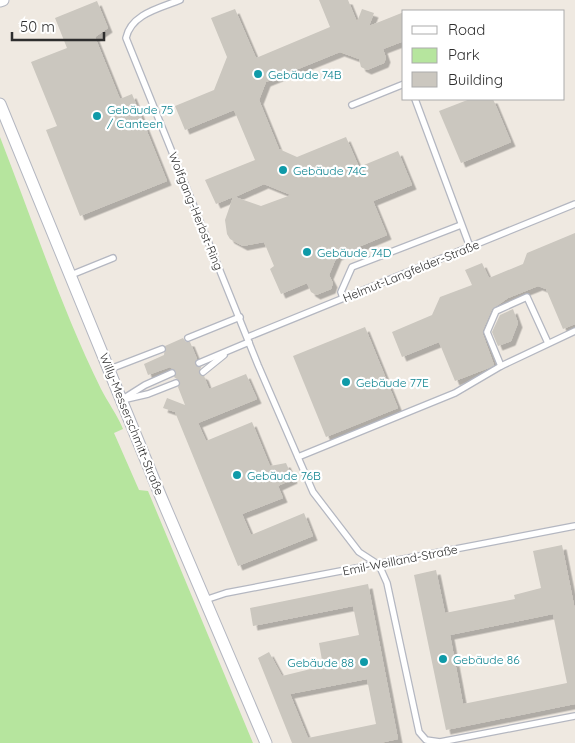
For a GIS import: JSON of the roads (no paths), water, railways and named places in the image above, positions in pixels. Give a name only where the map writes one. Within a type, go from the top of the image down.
[{"type":"street","name":"Willy-Messerschmitt-Straße","points":[[0,104],[266,743]]},
{"type":"lane","name":"Wolfgang-Herbst-Ring","points":[[180,0],[136,19],[128,29],[126,38],[313,492],[330,518],[359,552],[379,565]]},
{"type":"lane","points":[[352,106],[402,85]]},
{"type":"lane","points":[[415,100],[470,247]]},
{"type":"lane","name":"Helmut-Langfelder-Straße","points":[[198,363],[343,298],[575,204]]},
{"type":"lane","points":[[343,298],[341,292],[352,267],[461,224]]},
{"type":"lane","points":[[71,275],[113,258]]},
{"type":"lane","points":[[501,366],[487,332],[496,311],[527,297],[548,343]]},
{"type":"lane","points":[[188,338],[240,317]]},
{"type":"lane","points":[[298,457],[454,392],[501,366],[575,331]]},
{"type":"lane","points":[[110,369],[162,349]]},
{"type":"lane","points":[[202,372],[230,350]]},
{"type":"lane","points":[[122,400],[145,385],[172,373]]},
{"type":"lane","points":[[122,400],[148,394],[176,383]]},
{"type":"lane","name":"Emil-Weilland-Straße","points":[[205,600],[226,593],[575,526]]},
{"type":"lane","points":[[379,565],[387,583],[419,732],[425,742],[440,742],[575,716]]},
{"type":"place","name":"Gebäude 74B","points":[[258,74]]},
{"type":"place","name":"Gebäude 75 / Canteen","points":[[97,116]]},
{"type":"place","name":"Gebäude 74C","points":[[283,170]]},
{"type":"place","name":"Gebäude 74D","points":[[307,252]]},
{"type":"place","name":"Gebäude 77E","points":[[346,382]]},
{"type":"place","name":"Gebäude 76B","points":[[237,475]]},
{"type":"place","name":"Gebäude 86","points":[[443,659]]},
{"type":"place","name":"Gebäude 88","points":[[364,662]]}]
